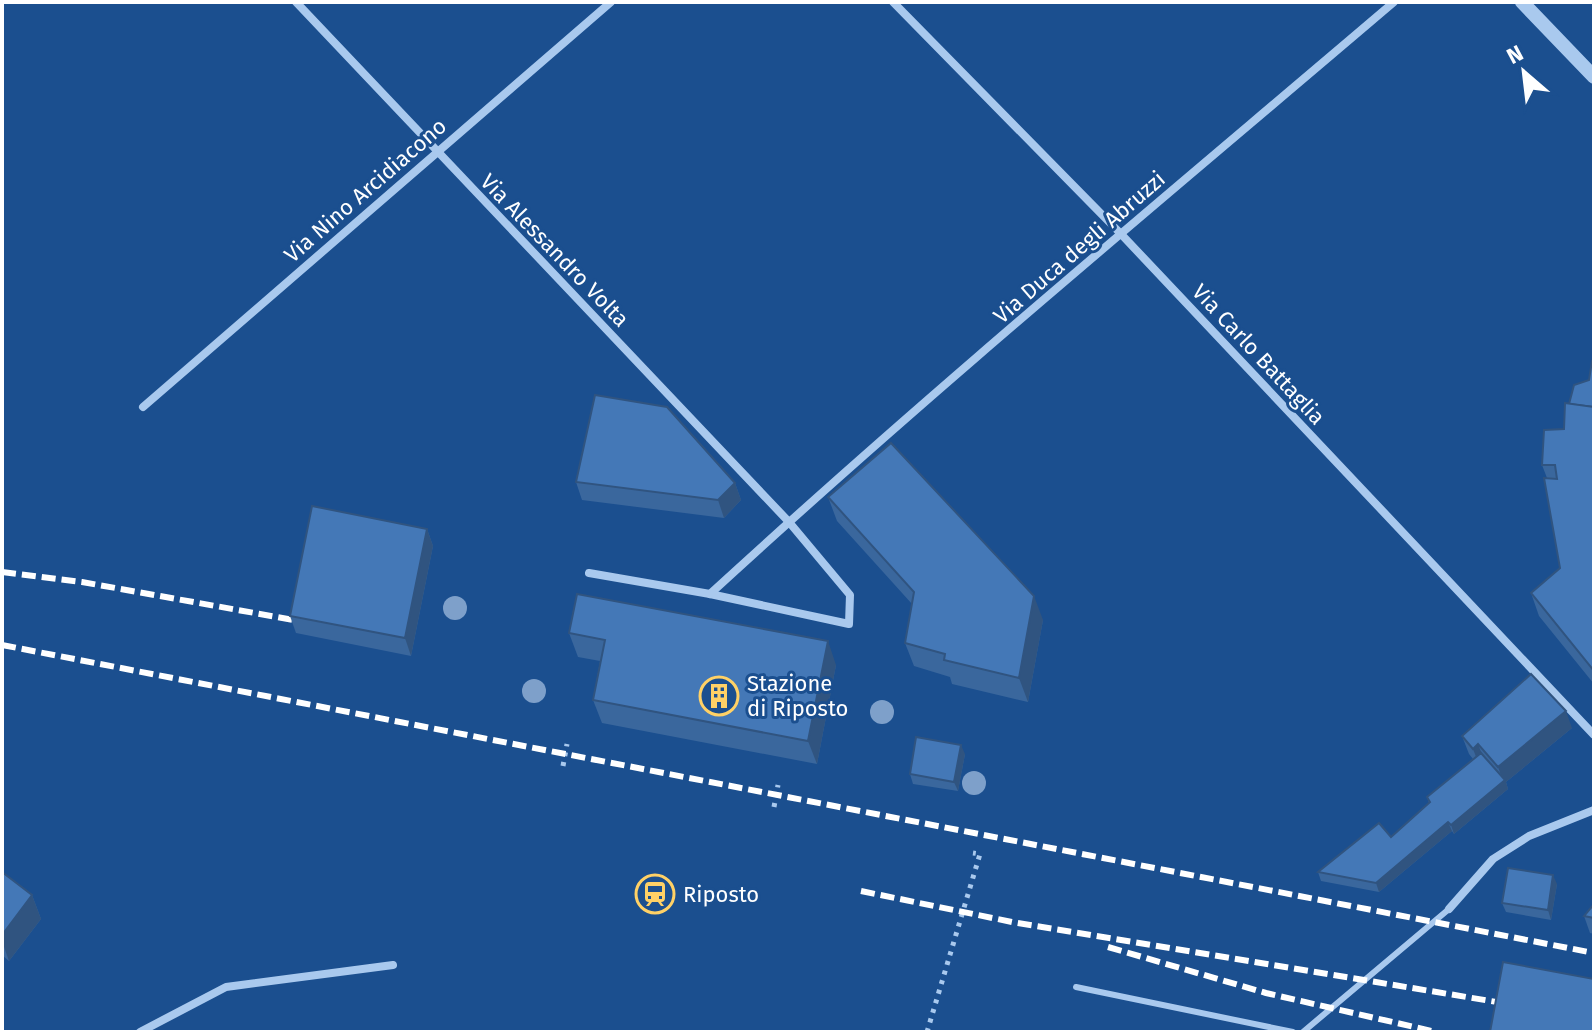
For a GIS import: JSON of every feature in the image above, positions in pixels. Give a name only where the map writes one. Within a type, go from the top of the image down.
[{"type":"street","name":"Via Alessandro Volta","points":[[296,2],[789,522],[850,595],[849,624],[710,594]]},
{"type":"street","name":"Via Nino Arcidiacono","points":[[143,407],[611,2]]},
{"type":"street","name":"Via Carlo Battaglia","points":[[893,2],[1121,234],[1594,735]]},
{"type":"street","name":"Via Duca degli Abruzzi","points":[[710,594],[1121,234],[1394,2]]},
{"type":"street","points":[[1522,2],[1594,77]]},
{"type":"street","points":[[589,573],[710,594]]},
{"type":"street","points":[[1449,909],[1493,859],[1529,836],[1594,810]]},
{"type":"street","points":[[140,1032],[226,987],[393,965]]},
{"type":"lane","points":[[1303,1032],[1449,909]]},
{"type":"lane","points":[[1076,987],[1293,1032]]},
{"type":"path","points":[[563,766],[567,744]]},
{"type":"path","points":[[774,807],[778,785]]},
{"type":"path","points":[[927,1032],[980,854],[973,853]]},
{"type":"building","points":[[1594,359],[1594,407],[1569,404],[1574,385],[1589,380]]},
{"type":"building","points":[[595,395],[667,407],[735,483],[718,500],[576,482]]},
{"type":"building","points":[[1565,403],[1594,407],[1594,671],[1531,593],[1560,568],[1544,478],[1557,479],[1555,465],[1542,465],[1544,430],[1564,429]]},
{"type":"building","points":[[891,443],[1034,596],[1019,678],[944,660],[945,654],[905,643],[914,592],[828,497]]},
{"type":"building","points":[[312,506],[427,529],[405,638],[290,616]]},
{"type":"building","name":"Stazione di Riposto","points":[[577,594],[828,641],[808,741],[593,700],[605,640],[569,633]]},
{"type":"building","points":[[1531,674],[1566,711],[1498,767],[1478,744],[1473,749],[1462,736]]},
{"type":"building","points":[[916,737],[961,745],[954,782],[910,774]]},
{"type":"building","points":[[1481,753],[1505,780],[1451,825],[1448,822],[1376,883],[1318,872],[1379,823],[1391,837],[1430,802],[1427,797]]},
{"type":"building","points":[[1508,868],[1553,875],[1548,910],[1502,903]]},
{"type":"building","points":[[2,872],[32,895],[2,935]]},
{"type":"building","points":[[1594,904],[1594,918],[1584,916]]},
{"type":"building","points":[[1503,962],[1594,979],[1594,1032],[1490,1032]]},
{"type":"railway","points":[[2,572],[82,582],[299,621]]},
{"type":"railway","points":[[2,645],[1594,953]]},
{"type":"railway","points":[[861,891],[1012,922],[1509,1004]]},
{"type":"railway","points":[[1108,947],[1266,993],[1436,1032]]},
{"type":"place","name":"Stazione di Riposto","points":[[719,696]]},
{"type":"place","name":"Riposto","points":[[655,894]]}]
